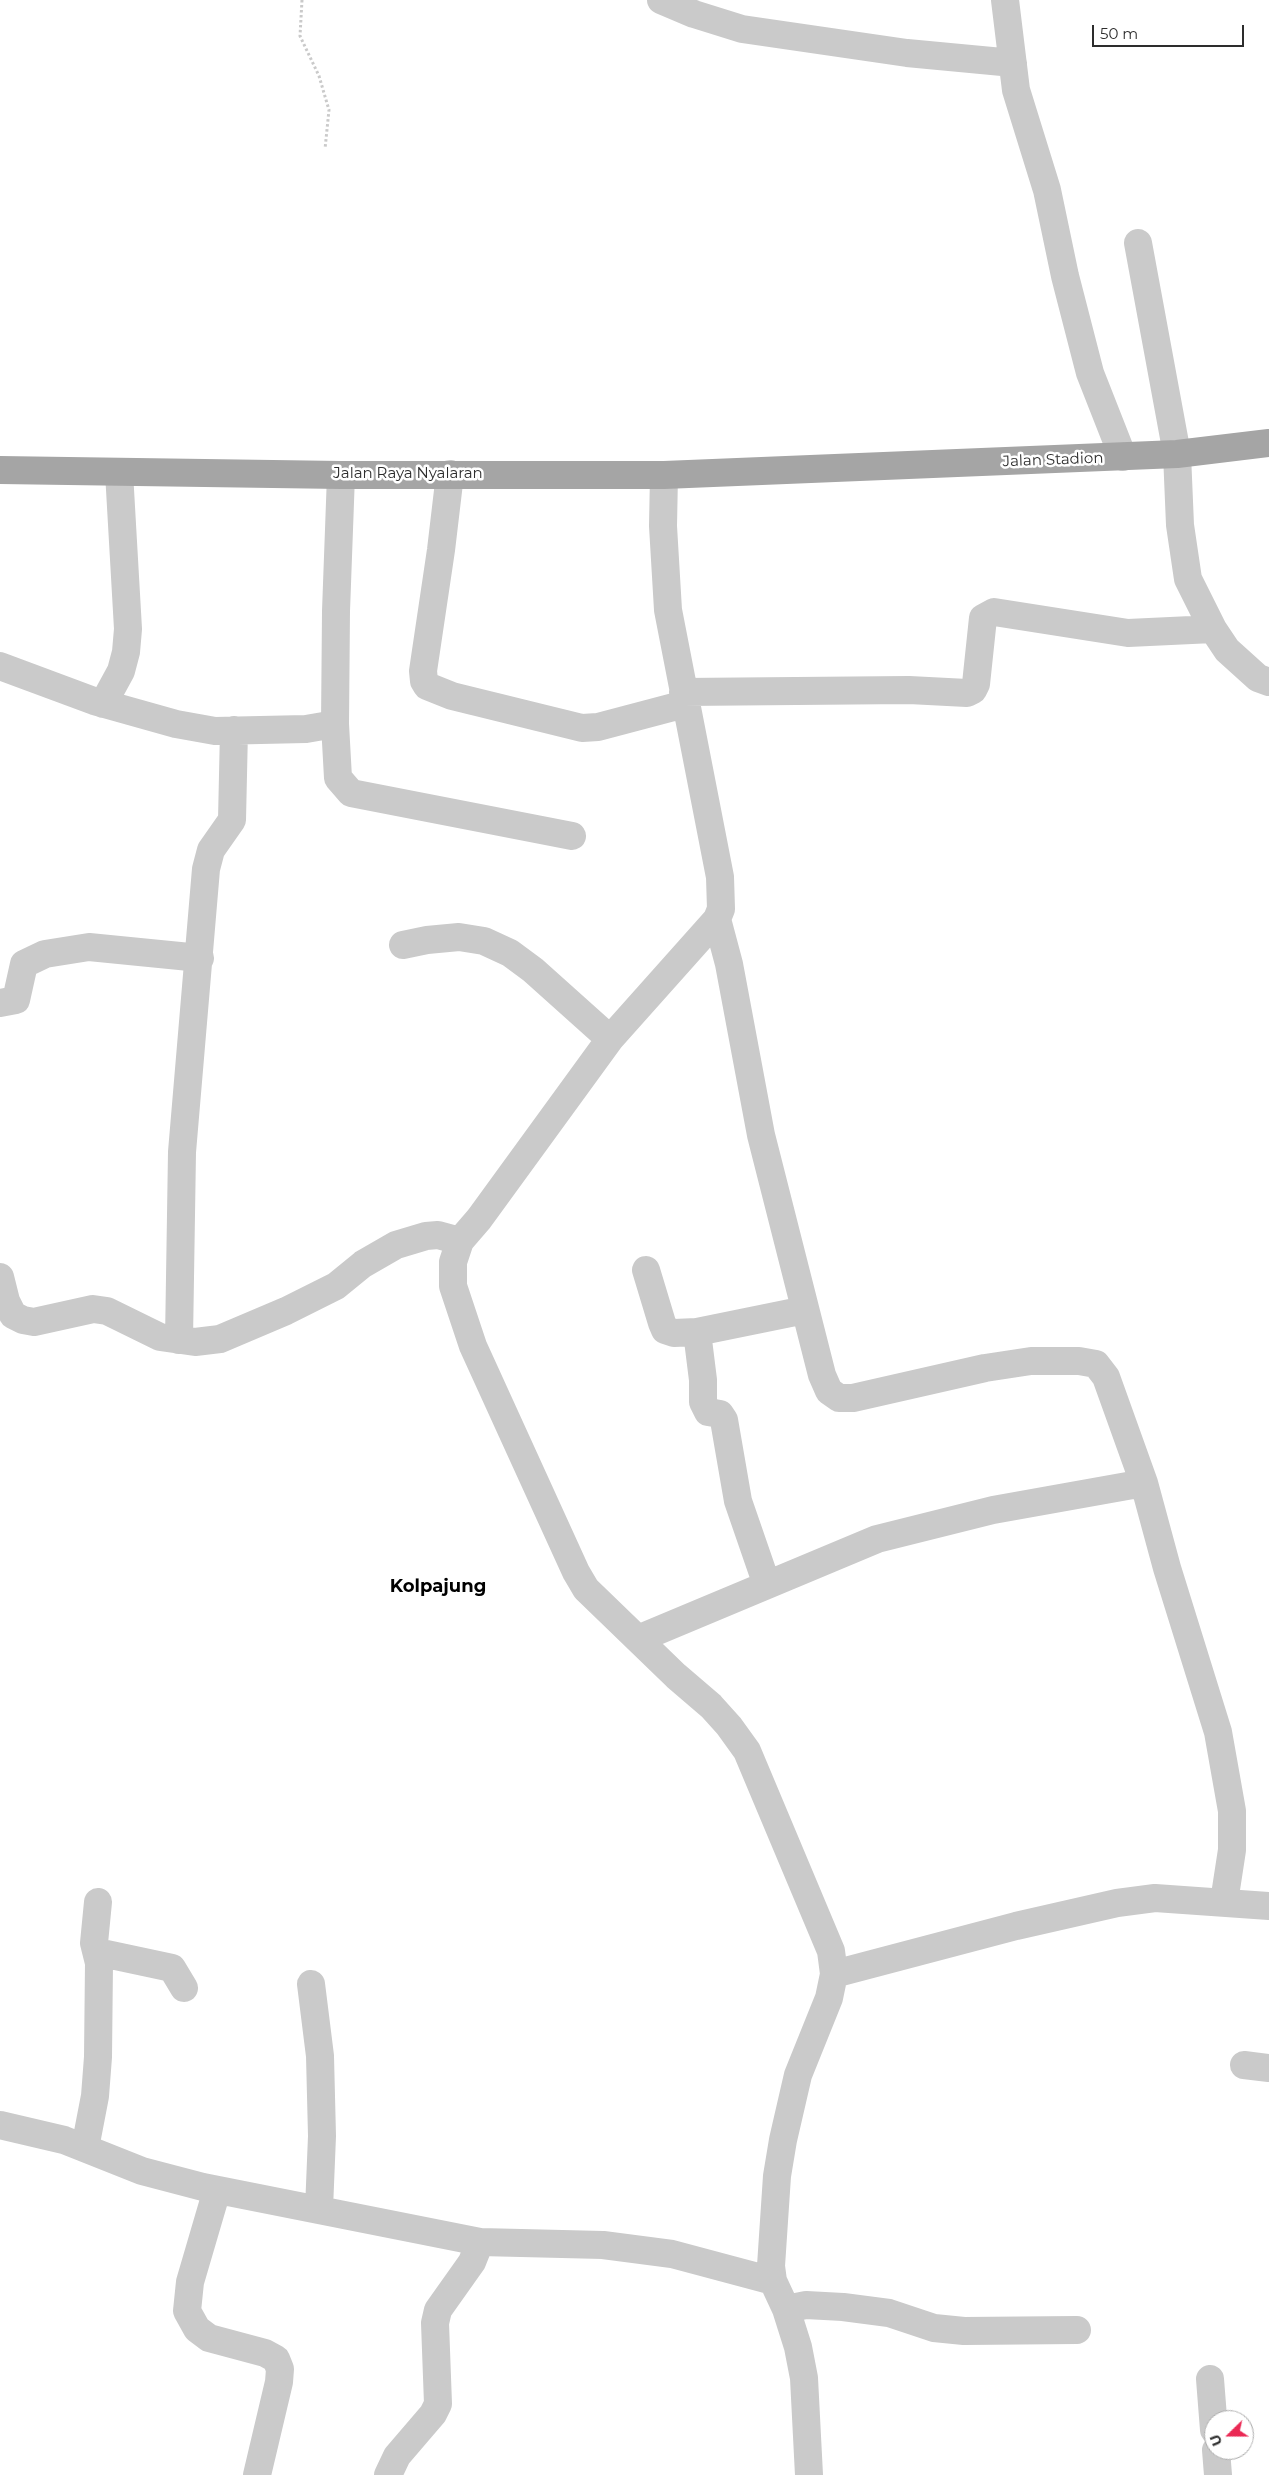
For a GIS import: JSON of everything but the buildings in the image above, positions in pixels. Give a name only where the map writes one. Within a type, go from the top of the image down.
[{"type":"main road","name":"Jalan Stadion","points":[[826,468],[1177,454],[1269,443]]},
{"type":"main road","name":"Jalan Raya Nyalaran","points":[[0,470],[341,475],[664,475],[826,468]]},
{"type":"street","points":[[661,0],[694,14],[742,29],[907,53],[1013,63]]},
{"type":"street","points":[[1005,0],[1016,90],[1047,190],[1065,276],[1090,373],[1122,457]]},
{"type":"street","points":[[1138,243],[1177,454],[1180,525],[1188,579],[1213,629],[1227,650],[1258,678],[1269,682]]},
{"type":"street","points":[[103,704],[121,671],[127,637],[120,472]]},
{"type":"street","points":[[450,474],[423,671],[424,681],[428,686],[452,696],[582,728],[598,727],[684,698],[909,690],[967,693],[973,690],[976,684],[983,618],[994,612],[1128,633],[1213,629]]},
{"type":"street","points":[[341,475],[336,611],[335,724],[338,778],[351,793],[572,836]]},
{"type":"street","points":[[664,475],[665,585],[684,698],[720,877],[721,909],[717,919],[610,1039],[479,1219],[460,1241],[453,1262],[452,1286],[473,1346],[564,1550],[586,1589],[730,1726],[747,1752],[759,1776],[794,1868],[820,1921],[831,1951],[834,1974],[829,1998],[798,2075],[788,2112],[778,2176],[771,2266],[773,2281],[786,2309],[798,2346],[804,2378],[809,2475]]},
{"type":"street","points":[[0,666],[103,704],[176,724],[215,731],[306,729],[335,724]]},
{"type":"street","points":[[179,1340],[182,1152],[208,859],[211,850],[229,827],[234,810],[234,730]]},
{"type":"street","points":[[717,919],[729,964],[761,1135],[822,1375],[829,1391],[839,1398],[853,1398],[985,1368],[1031,1361],[1079,1361],[1096,1364],[1106,1376],[1144,1483],[1174,1592],[1218,1732],[1229,1783],[1232,1811],[1232,1850],[1224,1902]]},
{"type":"street","points":[[403,945],[426,940],[459,937],[484,941],[510,953],[533,970],[610,1039]]},
{"type":"street","points":[[0,1003],[16,1000],[19,994],[24,964],[45,954],[89,947],[200,958]]},
{"type":"street","points":[[0,1277],[6,1301],[13,1315],[23,1320],[34,1322],[93,1309],[107,1311],[160,1336],[195,1342],[220,1339],[286,1312],[336,1286],[362,1264],[396,1245],[426,1236],[438,1235],[460,1241]]},
{"type":"street","points":[[646,1270],[665,1330],[674,1334],[697,1332],[805,1310]]},
{"type":"street","points":[[697,1332],[704,1402],[708,1412],[720,1414],[724,1420],[738,1501],[767,1585]]},
{"type":"street","points":[[638,1639],[877,1540],[993,1510],[1144,1483]]},
{"type":"street","points":[[834,1974],[1016,1926],[1116,1903],[1156,1898],[1269,1906]]},
{"type":"street","points":[[85,2148],[95,2096],[98,2057],[99,1963],[94,1932],[98,1902]]},
{"type":"street","points":[[97,1952],[172,1968],[184,1988]]},
{"type":"street","points":[[311,1984],[320,2056],[322,2136],[319,2209]]},
{"type":"street","points":[[0,2125],[64,2140],[171,2180],[217,2190],[480,2242],[603,2245],[662,2253],[773,2281]]},
{"type":"street","points":[[217,2190],[190,2282],[187,2311],[197,2330],[209,2338],[265,2353],[276,2359],[280,2369],[279,2382],[257,2475]]},
{"type":"street","points":[[388,2475],[397,2456],[433,2414],[438,2404],[435,2323],[438,2310],[472,2262],[480,2242]]},
{"type":"street","points":[[786,2309],[806,2305],[843,2307],[889,2313],[910,2318],[934,2328],[964,2332],[1077,2330]]},
{"type":"street","points":[[1210,2379],[1212,2410]]},
{"type":"street","points":[[1217,2460],[1218,2475]]},
{"type":"path","points":[[302,0],[300,36],[319,76],[329,110],[325,149]]},
{"type":"district","name":"Kolpajung","points":[[438,1587]]}]
